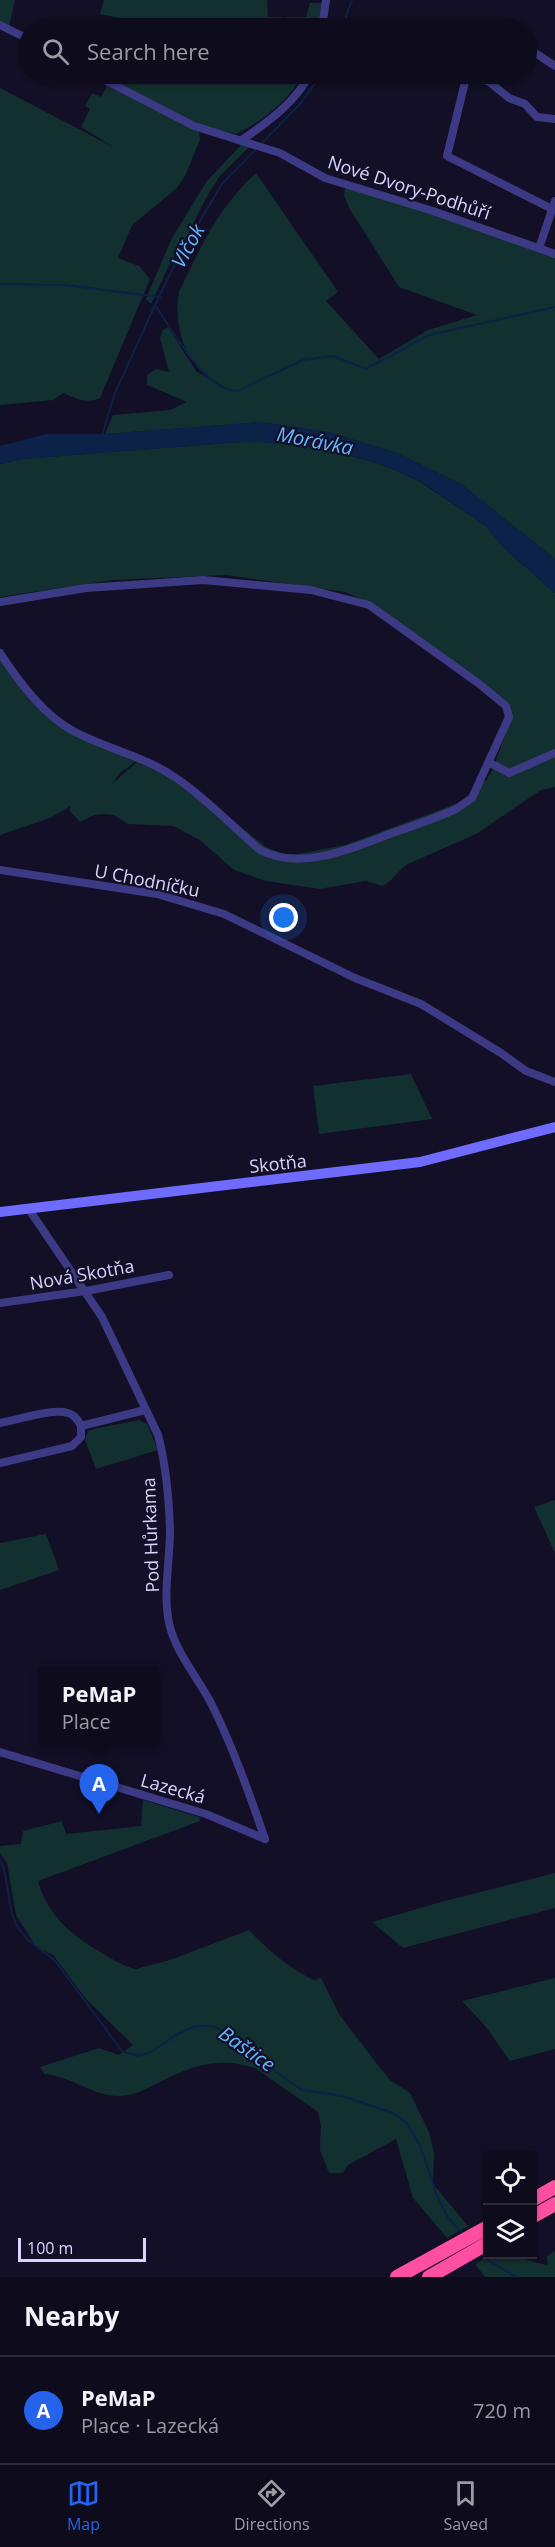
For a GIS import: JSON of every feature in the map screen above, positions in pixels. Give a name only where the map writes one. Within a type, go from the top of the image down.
[{"type":"highway","points":[[537,2197],[555,2187]]},
{"type":"highway","points":[[537,2214],[555,2204]]},
{"type":"highway","points":[[397,2277],[483,2230]]},
{"type":"highway","points":[[429,2277],[483,2246]]},
{"type":"street","points":[[323,18],[326,0]]},
{"type":"street","points":[[0,24],[18,34]]},
{"type":"street","points":[[537,54],[555,66]]},
{"type":"street","points":[[112,84],[194,126],[244,141],[275,117],[301,92],[305,84]]},
{"type":"street","name":"Nové Dvory-Podhůří","points":[[464,84],[447,156],[554,205],[539,248]]},
{"type":"street","name":"Nové Dvory-Podhůří","points":[[492,84],[509,98],[525,104],[537,117],[555,118]]},
{"type":"street","name":"Nové Dvory-Podhůří","points":[[244,141],[294,159],[325,178],[433,211],[555,254]]},
{"type":"street","points":[[0,653],[32,695],[62,723],[75,732],[177,778],[260,850],[271,856],[294,858],[333,854],[448,813],[472,798],[490,763],[509,717],[506,706],[478,683],[362,602],[311,590],[203,580],[86,588],[1,602]]},
{"type":"street","points":[[490,763],[509,773],[555,753]]},
{"type":"street","name":"U Chodníčku","points":[[0,870],[157,894],[193,903],[252,927],[355,978],[421,1004],[526,1071],[555,1082]]},
{"type":"street","name":"Skotňa","points":[[0,1212],[420,1162],[555,1127]]},
{"type":"street","name":"Pod Hůrkama","points":[[28,1209],[102,1317],[158,1435],[163,1453],[170,1530],[167,1609],[170,1626],[175,1643],[198,1680],[228,1742],[266,1839]]},
{"type":"street","name":"Nová Skotňa","points":[[0,1303],[86,1291],[169,1275]]},
{"type":"street","points":[[81,1426],[145,1410]]},
{"type":"street","points":[[0,1424],[59,1412],[70,1413],[77,1418],[81,1426],[81,1437],[72,1446],[0,1463]]},
{"type":"street","name":"Lazecká","points":[[0,1752],[206,1814],[266,1839]]},
{"type":"green space","points":[[0,0],[15,0],[9,27],[0,21]]},
{"type":"green space","points":[[104,0],[267,0],[268,17],[283,17],[119,18],[100,14]]},
{"type":"green space","points":[[310,3],[322,3],[320,18],[286,18],[306,17]]},
{"type":"green space","points":[[117,84],[297,84],[274,109],[256,123],[236,134],[195,124]]},
{"type":"green space","points":[[107,86],[199,132],[200,140],[185,176],[177,188],[132,225],[118,258],[139,266],[150,279],[100,398],[86,401],[63,393],[53,400],[0,405],[0,88],[115,148],[81,127],[90,109],[85,106],[92,93],[101,97]]},
{"type":"green space","points":[[242,144],[249,147],[219,177],[184,242],[171,261],[151,304],[146,299],[172,238],[207,181]]},
{"type":"green space","points":[[256,173],[338,292],[326,301],[379,359],[428,330],[477,315],[399,287],[349,208],[344,195],[345,187],[430,213],[555,256],[555,559],[462,485],[397,453],[328,432],[261,422],[105,434],[113,415],[170,410],[187,402],[147,385],[147,375],[156,369],[169,372],[160,338],[163,330],[168,327],[196,371],[230,392],[200,370],[188,353],[178,323],[179,292],[221,214],[231,199]]},
{"type":"green space","points":[[253,441],[322,448],[380,464],[419,481],[486,526],[505,549],[555,593],[555,787],[541,790],[476,834],[408,864],[382,886],[366,881],[319,889],[266,881],[234,870],[201,841],[174,826],[128,824],[114,815],[105,814],[94,815],[80,822],[69,810],[71,806],[50,818],[0,835],[0,658],[56,722],[135,762],[120,773],[112,784],[137,762],[189,785],[266,847],[283,854],[298,854],[345,845],[461,802],[487,779],[493,769],[511,719],[511,707],[361,599],[345,592],[226,575],[113,580],[0,597],[0,464],[22,459]]},
{"type":"green space","points":[[411,1074],[432,1119],[319,1134],[313,1086]]},
{"type":"green space","points":[[139,1420],[147,1424],[158,1450],[96,1469],[85,1440],[88,1431]]},
{"type":"green space","points":[[555,1500],[555,1553],[534,1507]]},
{"type":"green space","points":[[46,1534],[59,1570],[0,1590],[0,1543]]},
{"type":"green space","points":[[143,1800],[199,1817],[200,1821],[38,1881],[54,1914],[71,1932],[91,1946],[136,1969],[170,1960],[249,1930],[296,1970],[314,1980],[321,1978],[339,2014],[377,2064],[390,2080],[410,2093],[429,2132],[434,2153],[433,2184],[468,2226],[447,2238],[413,2198],[396,2139],[348,2165],[343,2173],[329,2173],[320,2150],[321,2126],[318,2112],[255,2068],[229,2063],[205,2065],[182,2072],[139,2092],[119,2096],[100,2093],[63,2078],[44,2074],[40,2067],[99,2048],[119,2055],[133,2045],[86,1999],[54,1956],[35,1945],[16,1915],[7,1863],[0,1853],[0,1846],[21,1844],[23,1831],[62,1821],[66,1834],[141,1826]]},
{"type":"green space","points":[[555,1873],[555,1908],[403,1948],[372,1922],[441,1902]]},
{"type":"green space","points":[[555,1978],[555,2049],[510,2061],[486,2027],[462,2001]]},
{"type":"green space","points":[[555,2251],[555,2277],[485,2277],[475,2264],[485,2259],[524,2259],[548,2265],[547,2256]]},
{"type":"water","name":"Morávka","points":[[261,422],[328,432],[397,453],[462,485],[555,559],[555,593],[505,549],[486,526],[420,481],[380,464],[322,448],[253,441],[22,459],[0,464],[0,446],[46,434],[105,434]]},
{"type":"waterway","name":"Vlčok","points":[[346,18],[352,0]]},
{"type":"waterway","name":"Vlčok","points":[[102,435],[115,393],[155,305],[179,256],[222,184],[300,104],[315,84]]},
{"type":"waterway","points":[[0,284],[65,285],[160,297]]},
{"type":"waterway","points":[[155,305],[201,370],[213,381],[225,388],[237,391],[303,360],[333,356],[366,369],[429,335],[555,307]]},
{"type":"waterway","name":"Baštice","points":[[0,1859],[16,1924],[31,1942],[57,1963],[122,2051],[138,2056],[151,2052],[176,2035],[195,2026],[213,2026],[243,2042],[269,2067],[302,2090],[343,2096],[393,2113],[407,2123],[420,2146],[438,2198],[448,2218],[463,2234]]},
{"type":"waterway","name":"Baštice","points":[[482,2253],[488,2260],[516,2277]]},
{"type":"place","name":"PeMaP","points":[[99,1814]]}]
